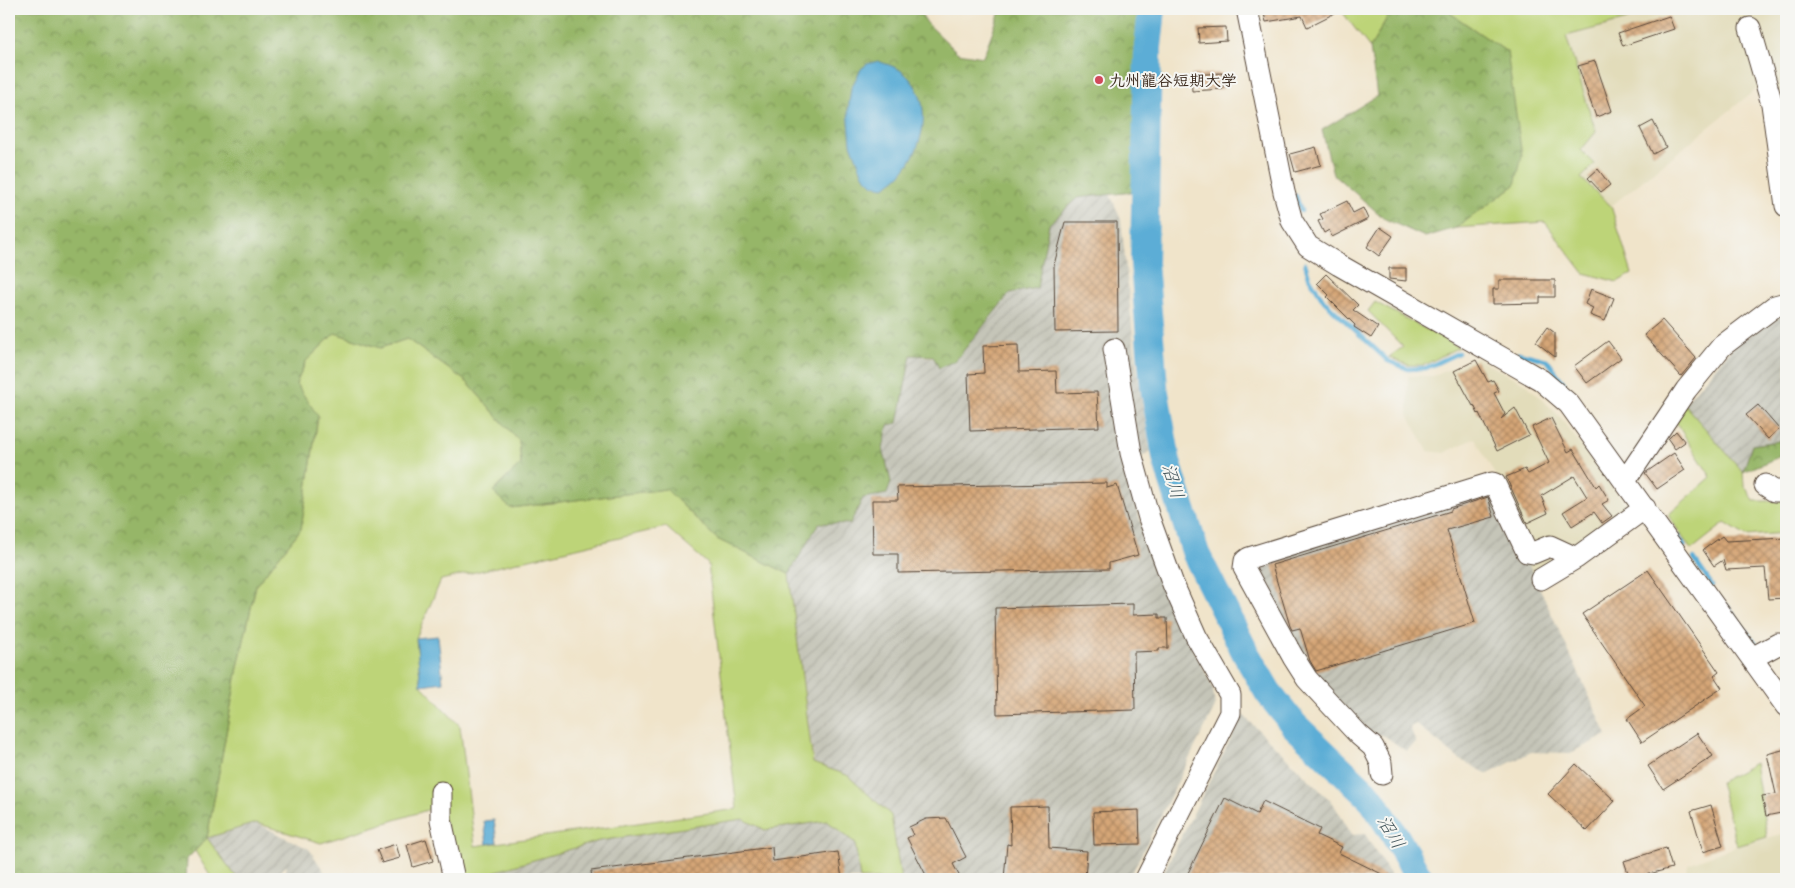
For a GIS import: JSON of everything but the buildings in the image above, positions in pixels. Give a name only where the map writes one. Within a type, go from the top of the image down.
[{"type":"street","points":[[1247,9],[1284,192],[1292,221],[1308,246],[1339,266],[1541,380],[1569,404],[1786,706]]},
{"type":"street","points":[[1750,28],[1772,104],[1786,206]]},
{"type":"street","points":[[1626,481],[1686,390],[1722,346],[1775,306],[1786,303]]},
{"type":"street","points":[[1114,349],[1131,453],[1148,518],[1173,584],[1196,636],[1230,695],[1230,713],[1146,879]]},
{"type":"street","points":[[1382,774],[1381,763],[1373,747],[1359,735],[1307,679],[1244,568],[1245,561],[1492,482],[1495,484],[1527,552],[1532,553],[1550,546],[1576,558]]},
{"type":"street","points":[[1765,485],[1774,490],[1786,490]]},
{"type":"street","points":[[1541,579],[1576,558],[1645,508]]},
{"type":"street","points":[[1752,658],[1778,644],[1786,646]]},
{"type":"street","points":[[441,792],[441,820],[454,879]]},
{"type":"shaded area","points":[[1649,9],[1786,9],[1786,92],[1755,90],[1611,206],[1581,178],[1581,150],[1566,36],[1627,20]]},
{"type":"shaded area","points":[[1110,194],[1121,220],[1136,364],[1150,451],[1125,469],[1155,570],[1213,688],[1215,707],[1129,879],[901,879],[891,815],[847,775],[814,763],[789,574],[819,523],[850,524],[863,498],[891,482],[883,449],[888,425],[898,422],[911,355],[956,360],[1010,293],[1037,288],[1049,224],[1077,198]]},
{"type":"shaded area","points":[[1782,315],[1786,315],[1786,436],[1779,441],[1752,445],[1743,472],[1684,404],[1736,343]]},
{"type":"shaded area","points":[[1476,358],[1526,384],[1558,415],[1628,508],[1533,574],[1497,495],[1495,475],[1475,438],[1444,453],[1428,451],[1408,415],[1408,376],[1433,376]]},
{"type":"shaded area","points":[[1487,489],[1497,495],[1607,735],[1570,753],[1531,752],[1488,774],[1459,759],[1416,724],[1410,727],[1416,743],[1406,751],[1385,736],[1365,732],[1308,676],[1252,570],[1256,560]]},
{"type":"shaded area","points":[[1243,715],[1333,803],[1352,835],[1365,834],[1393,879],[1160,879]]},
{"type":"shaded area","points":[[743,819],[765,830],[827,821],[855,843],[860,879],[483,879],[482,875],[599,841]]},
{"type":"shaded area","points":[[256,823],[309,849],[329,879],[284,879],[287,865],[273,879],[238,879],[207,838]]},
{"type":"shaded area","points":[[1786,833],[1786,879],[1686,879],[1688,864],[1737,846]]},
{"type":"green space","points":[[9,9],[918,9],[927,23],[958,53],[983,57],[1001,9],[1145,9],[1133,192],[1077,198],[1049,224],[1037,288],[1010,293],[956,360],[939,368],[933,356],[911,355],[898,423],[888,425],[883,449],[891,482],[887,494],[863,498],[850,524],[819,523],[789,574],[717,539],[666,489],[510,508],[493,492],[521,464],[519,441],[467,382],[407,339],[380,348],[335,333],[306,361],[296,384],[318,416],[301,529],[256,585],[238,667],[207,838],[187,859],[186,879],[9,879]]},
{"type":"green space","points":[[1340,9],[1392,9],[1370,48]]},
{"type":"green space","points":[[1392,9],[1450,9],[1450,13],[1507,52],[1522,156],[1515,185],[1456,228],[1425,237],[1385,219],[1333,174],[1322,130],[1377,96],[1370,48]]},
{"type":"green space","points":[[1450,9],[1649,9],[1627,20],[1566,36],[1596,132],[1581,150],[1595,164],[1581,178],[1611,206],[1632,274],[1617,282],[1584,273],[1545,222],[1456,228],[1515,185],[1507,52],[1450,13]]},
{"type":"green space","points":[[1375,302],[1459,347],[1424,365],[1408,365],[1389,357],[1403,347],[1368,311]]},
{"type":"green space","points":[[335,333],[380,348],[407,339],[467,382],[519,441],[521,464],[493,491],[510,508],[666,489],[717,539],[789,574],[813,763],[847,775],[891,815],[901,879],[860,879],[855,843],[827,821],[765,830],[743,819],[599,841],[483,875],[483,879],[463,879],[440,806],[321,843],[256,823],[207,838],[238,667],[256,585],[301,529],[318,417],[296,384],[306,361]],"holes":[[[666,527],[708,564],[737,809],[475,846],[460,726],[421,685],[416,638],[441,580]]]},
{"type":"green space","points":[[1684,404],[1743,472],[1744,485],[1754,501],[1786,501],[1786,533],[1746,536],[1725,523],[1691,550],[1668,515],[1711,477],[1675,421]]},
{"type":"green space","points":[[1786,436],[1786,454],[1743,472],[1752,445],[1779,441]]},
{"type":"green space","points":[[1755,763],[1767,837],[1737,846],[1720,782]]},
{"type":"green space","points":[[207,838],[238,879],[212,879],[195,851]]},
{"type":"water","points":[[878,61],[900,70],[911,81],[919,93],[923,107],[921,136],[916,150],[900,175],[884,187],[873,185],[863,175],[851,144],[848,111],[851,88],[861,69],[867,64]]},
{"type":"water","points":[[438,636],[443,682],[421,685],[416,638]]},
{"type":"water","points":[[494,820],[497,842],[487,844],[484,821]]},
{"type":"waterway","name":"沼川","points":[[1152,9],[1148,47],[1144,263],[1154,387],[1167,462],[1196,554],[1246,654],[1268,692],[1294,725],[1370,797],[1420,879]]},
{"type":"waterway","points":[[1296,196],[1301,211]]},
{"type":"waterway","points":[[1305,263],[1309,277],[1324,301],[1388,361],[1408,369],[1426,368],[1458,353]]},
{"type":"waterway","points":[[1519,353],[1547,360],[1564,383]]},
{"type":"waterway","points":[[1678,537],[1684,546]]},
{"type":"waterway","points":[[1694,559],[1712,585]]},
{"type":"waterway","points":[[1727,606],[1758,647]]},
{"type":"place","name":"九州龍谷短期大学","points":[[1099,80]]}]
